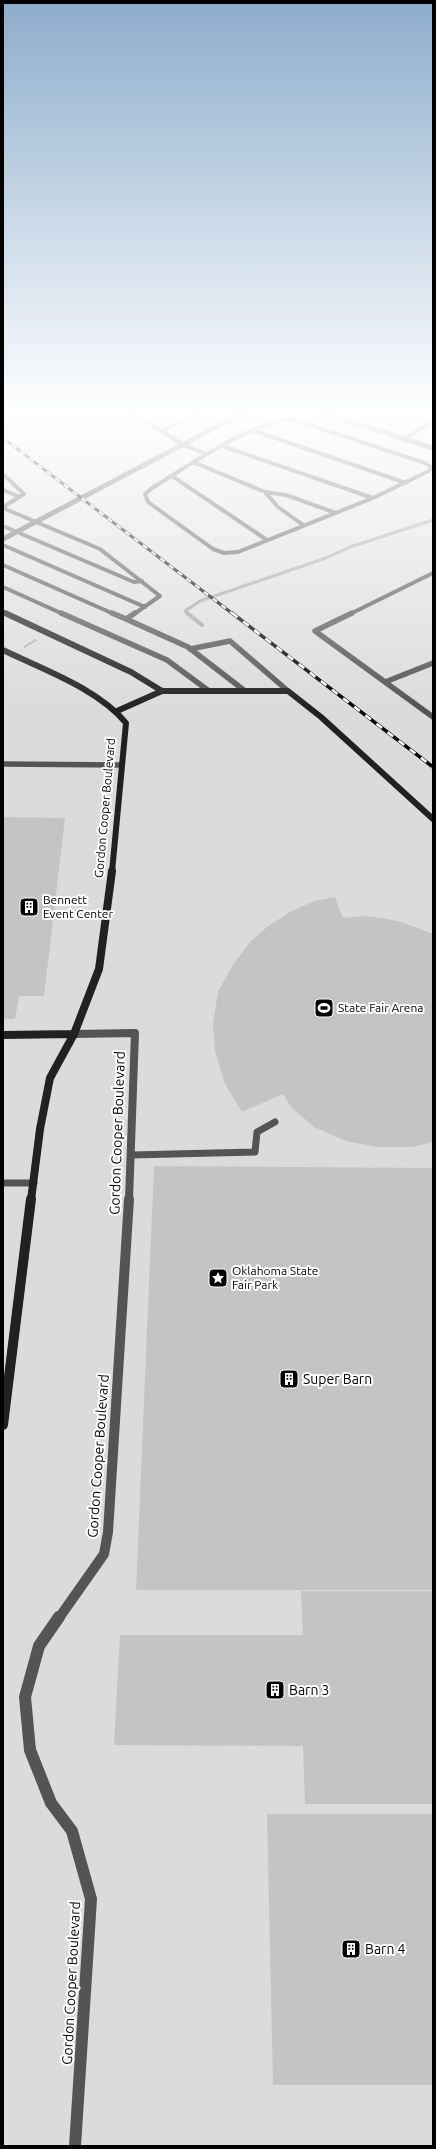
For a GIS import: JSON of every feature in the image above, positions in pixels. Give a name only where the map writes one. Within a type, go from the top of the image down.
[{"type":"street","points":[[3,539],[58,510]]},
{"type":"street","points":[[3,612],[131,672],[162,691]]},
{"type":"street","points":[[3,650],[64,680],[117,711],[162,691],[288,691],[321,716],[433,819]]},
{"type":"street","name":"Gordon Cooper Boulevard","points":[[3,1425],[5,1392],[40,1129],[50,1078],[74,1034],[99,969],[111,883],[126,724],[117,711]]},
{"type":"street","name":"Gordon Cooper Boulevard","points":[[74,1034],[135,1032],[132,1155],[108,1532],[104,1554],[39,1646],[26,1697],[30,1750],[51,1803],[72,1831],[91,1899],[75,2146]]},
{"type":"street","points":[[3,1035],[74,1034]]},
{"type":"lane","points":[[10,510],[100,549],[160,596],[126,619]]},
{"type":"lane","points":[[159,510],[213,549],[224,553],[238,552],[343,510]]},
{"type":"lane","points":[[222,510],[266,540]]},
{"type":"lane","points":[[283,510],[303,525]]},
{"type":"lane","points":[[328,510],[336,513]]},
{"type":"lane","points":[[3,526],[134,582],[142,581]]},
{"type":"lane","points":[[3,545],[145,607]]},
{"type":"lane","points":[[3,565],[190,649],[245,691]]},
{"type":"lane","points":[[433,573],[315,631],[433,717]]},
{"type":"lane","points":[[3,587],[167,660],[209,691]]},
{"type":"lane","points":[[190,649],[230,641],[288,691]]},
{"type":"lane","points":[[385,682],[433,663]]},
{"type":"lane","points":[[3,764],[121,765]]},
{"type":"lane","points":[[132,1155],[254,1152],[257,1132],[275,1122]]},
{"type":"lane","points":[[3,1183],[34,1183]]},
{"type":"path","points":[[12,654],[48,633]]},
{"type":"shaded area","name":"Oklahoma State Fair Park","points":[[3,510],[433,510],[433,2146],[3,2146]]},
{"type":"building","name":"Bennett Event Center","points":[[3,817],[65,818],[44,996],[19,996],[15,1019],[3,1019]]},
{"type":"building","name":"State Fair Arena","points":[[335,897],[343,918],[364,916],[382,918],[401,922],[433,934],[433,1142],[412,1147],[378,1147],[346,1141],[314,1127],[291,1107],[283,1094],[242,1112],[225,1084],[215,1051],[213,1024],[218,992],[232,966],[251,941],[267,927],[290,912],[314,901]]},
{"type":"building","name":"Super Barn","points":[[154,1166],[433,1168],[433,1590],[136,1590]]},
{"type":"building","name":"Barn 3","points":[[301,1591],[433,1591],[433,1804],[305,1804],[303,1746],[114,1745],[120,1635],[303,1635]]},
{"type":"building","name":"Barn 4","points":[[267,1814],[433,1814],[433,2085],[273,2085]]},
{"type":"waterway","points":[[187,613],[185,611],[200,601],[326,558],[350,547],[433,520]]},
{"type":"waterway","points":[[187,613],[202,625]]},
{"type":"railway","points":[[97,510],[233,614]]},
{"type":"railway","points":[[232,613],[433,767]]},
{"type":"place","name":"Bennett Event Center","points":[[29,907]]},
{"type":"place","name":"State Fair Arena","points":[[324,1008]]},
{"type":"place","name":"Oklahoma State Fair Park","points":[[218,1278]]},
{"type":"place","name":"Super Barn","points":[[289,1379]]},
{"type":"place","name":"Barn 3","points":[[275,1690]]},
{"type":"place","name":"Barn 4","points":[[351,1949]]}]
